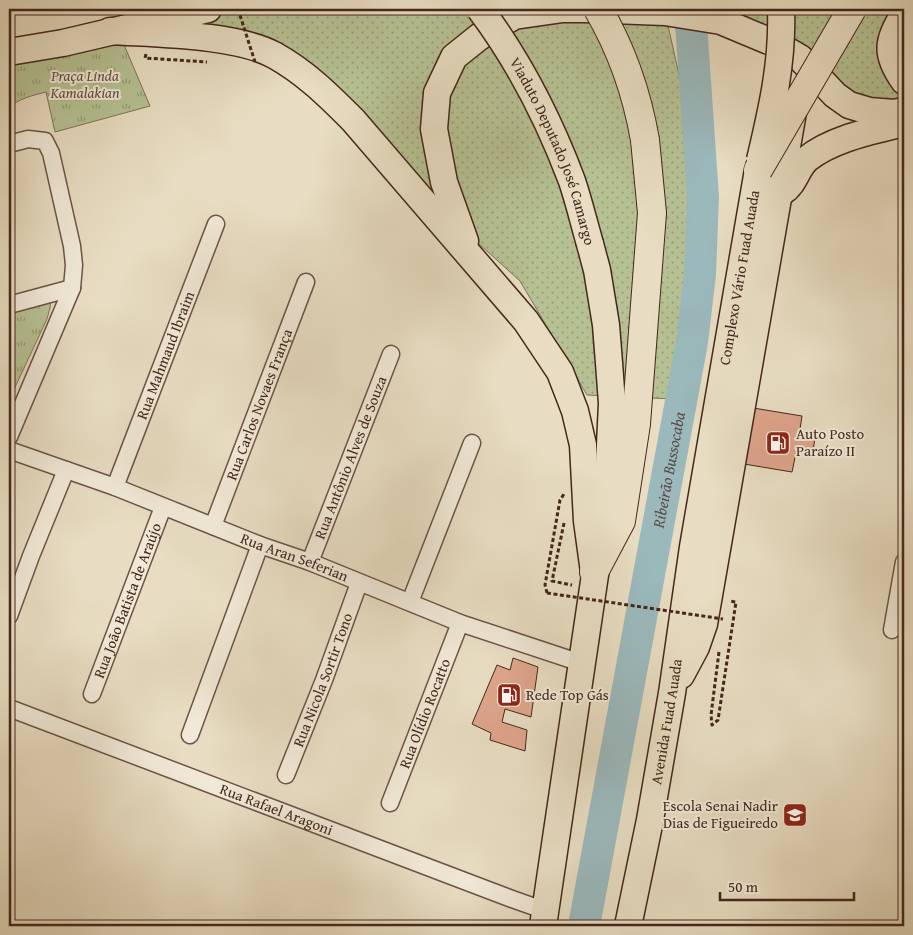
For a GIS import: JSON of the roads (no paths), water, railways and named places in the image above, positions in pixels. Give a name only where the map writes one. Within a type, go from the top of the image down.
[{"type":"highway","points":[[593,580],[621,521],[636,424],[652,213],[645,140],[640,112],[629,74],[607,23],[598,9]]},
{"type":"highway","points":[[758,170],[852,9]]},
{"type":"main road","points":[[9,52],[63,43],[208,9]]},
{"type":"main road","name":"Viaduto Deputado José Camargo","points":[[480,9],[506,48],[547,121],[572,183],[597,270],[606,325],[612,403],[608,487],[593,580]]},
{"type":"main road","points":[[470,256],[444,182],[434,129],[437,93],[454,57],[479,37],[514,16],[563,9],[665,12],[721,21],[776,44],[800,58],[835,95],[849,105],[869,111],[894,113],[904,111]]},
{"type":"main road","name":"Complexo Vário Fuad Auada","points":[[693,547],[758,170],[778,82],[782,28],[780,9]]},
{"type":"main road","points":[[904,14],[892,33],[890,49],[894,67],[904,82]]},
{"type":"main road","points":[[110,31],[236,42],[272,54],[298,70],[324,91],[353,120],[526,321],[560,372],[575,411],[583,445],[587,521],[593,580],[544,918]]},
{"type":"main road","points":[[672,693],[696,647],[704,624],[716,609],[777,195],[790,135],[800,58]]},
{"type":"main road","points":[[777,195],[790,188],[802,164],[813,155],[843,140],[904,123]]},
{"type":"main road","name":"Avenida Fuad Auada","points":[[628,926],[650,820],[672,693],[693,547]]},
{"type":"street","points":[[9,144],[28,139],[44,142],[51,153],[72,246],[74,265],[72,288],[9,437]]},
{"type":"street","name":"Rua Mahmaud Ibraim","points":[[115,487],[216,224]]},
{"type":"street","name":"Rua Carlos Novaes França","points":[[213,526],[306,282]]},
{"type":"street","points":[[9,304],[72,288]]},
{"type":"street","name":"Rua Antônio Alves de Souza","points":[[310,562],[391,354]]},
{"type":"street","points":[[410,602],[472,443]]},
{"type":"street","name":"Rua Aran Seferian","points":[[9,450],[115,487],[260,545],[310,562],[460,623],[581,663]]},
{"type":"street","points":[[9,616],[66,470]]},
{"type":"street","name":"Rua João Batista de Araújo","points":[[92,694],[163,507]]},
{"type":"street","points":[[190,735],[260,545]]},
{"type":"street","points":[[892,630],[904,562]]},
{"type":"street","name":"Rua Nicola Sortir Tono","points":[[286,775],[324,680],[359,583]]},
{"type":"street","name":"Rua Olídio Rocatto","points":[[390,803],[460,623]]},
{"type":"street","name":"Rua Rafael Aragoni","points":[[9,708],[512,899],[544,918]]},
{"type":"waterway","name":"Ribeirão Bussocaba","points":[[584,926],[692,342],[700,274],[703,197],[690,9]]},
{"type":"place","name":"Auto Posto Paraízo II","points":[[778,443]]},
{"type":"place","name":"Rede Top Gás","points":[[509,695]]},
{"type":"place","name":"Escola Senai Nadir Dias de Figueiredo","points":[[795,815]]},
{"type":"park label","name":"Praça Linda Kamalakian","points":[[85,84]]}]
